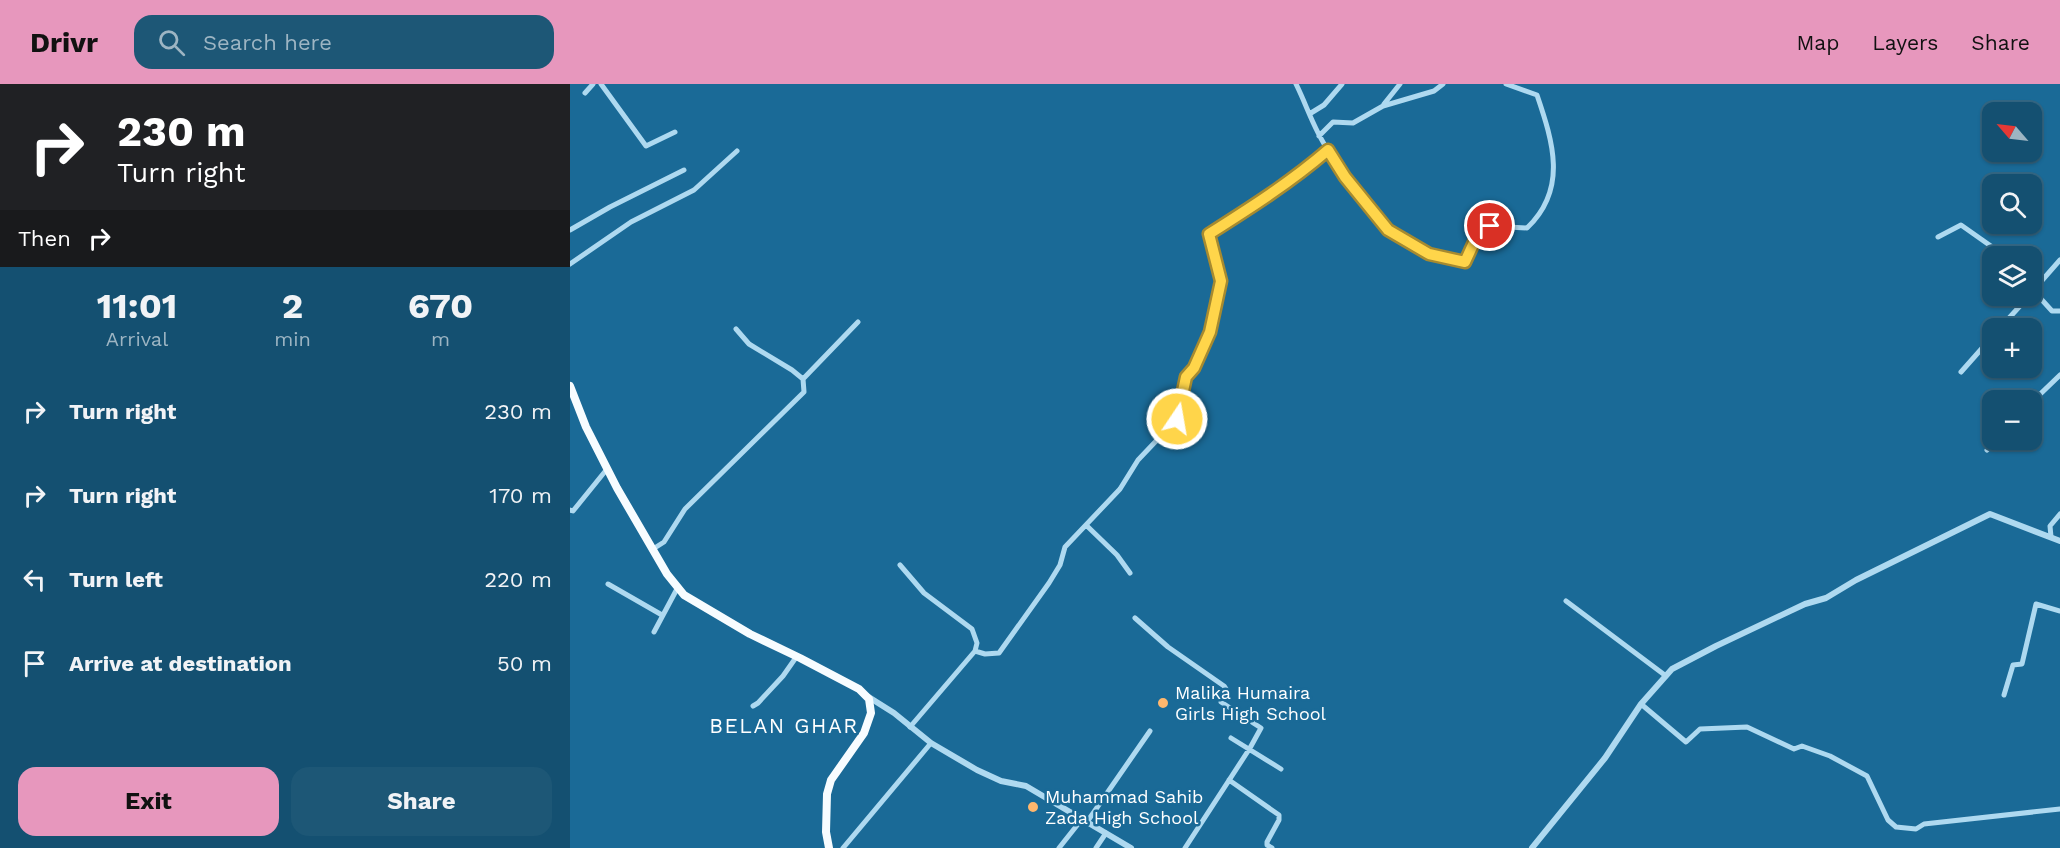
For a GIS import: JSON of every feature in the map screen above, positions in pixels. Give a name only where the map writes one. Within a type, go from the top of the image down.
[{"type":"main road","points":[[570,386],[586,427],[607,469],[667,574],[684,595],[750,634],[859,689],[868,699],[871,713],[864,734],[831,780],[827,794],[826,832],[829,848]]},
{"type":"street","points":[[585,93],[593,84]]},
{"type":"street","points":[[601,84],[646,146],[675,132]]},
{"type":"street","points":[[1296,84],[1311,113],[1319,136],[1345,177],[1388,230],[1429,254],[1465,262],[1476,238],[1490,226],[1527,228],[1540,216],[1549,198],[1553,169],[1550,135],[1537,94],[1506,84]]},
{"type":"street","points":[[1311,113],[1324,105],[1342,84]]},
{"type":"street","points":[[1383,106],[1400,84]]},
{"type":"street","points":[[1319,136],[1333,122],[1353,123],[1383,106],[1434,91],[1443,84]]},
{"type":"street","points":[[975,651],[985,654],[999,653],[1049,583],[1060,565],[1065,547],[1120,489],[1138,460],[1177,419],[1186,377],[1194,368],[1210,332],[1221,281],[1209,234],[1309,166],[1328,150]]},
{"type":"street","points":[[570,264],[631,222],[694,190],[737,151]]},
{"type":"street","points":[[570,230],[684,170]]},
{"type":"street","points":[[1938,237],[1960,225],[1990,246]]},
{"type":"street","points":[[2042,279],[2060,260]]},
{"type":"street","points":[[2042,301],[2052,311],[2060,311]]},
{"type":"street","points":[[2008,318],[2018,306]]},
{"type":"street","points":[[802,379],[858,322]]},
{"type":"street","points":[[653,549],[664,542],[685,509],[804,392],[802,379],[792,370],[749,344],[736,330]]},
{"type":"street","points":[[1961,372],[1982,348]]},
{"type":"street","points":[[2042,392],[2060,375]]},
{"type":"street","points":[[570,510],[573,511],[607,469]]},
{"type":"street","points":[[1532,848],[1605,758],[1641,704],[1672,669],[1805,604],[1826,598],[1856,580],[1990,514],[2060,542]]},
{"type":"street","points":[[2051,537],[2050,526],[2060,514]]},
{"type":"street","points":[[1086,525],[1117,555],[1130,573]]},
{"type":"street","points":[[900,565],[924,593],[972,629],[977,643],[975,651],[910,727]]},
{"type":"street","points":[[608,584],[662,615]]},
{"type":"street","points":[[654,632],[678,587]]},
{"type":"street","points":[[1566,601],[1666,676]]},
{"type":"street","points":[[2004,696],[2013,665],[2022,664],[2036,604],[2060,611]]},
{"type":"street","points":[[1135,618],[1168,647],[1226,689],[1221,702],[1261,728],[1185,848]]},
{"type":"street","points":[[753,706],[783,676],[797,656]]},
{"type":"street","points":[[864,694],[894,713],[931,743],[985,774],[1001,781],[1026,786],[1131,848]]},
{"type":"street","points":[[1641,704],[1686,742],[1700,729],[1747,727],[1794,749],[1802,747],[1830,756],[1867,776],[1888,820],[1896,827],[1916,829],[1924,824],[2060,809]]},
{"type":"street","points":[[1059,848],[1085,821],[1150,730]]},
{"type":"street","points":[[1231,738],[1281,769]]},
{"type":"street","points":[[843,848],[931,743]]},
{"type":"street","points":[[1229,780],[1279,815],[1279,820],[1267,842],[1267,845],[1272,848]]},
{"type":"street","points":[[1096,848],[1106,833]]},
{"type":"place","name":"Malika Humaira Girls High School","points":[[1163,703]]},
{"type":"place","name":"Muhammad Sahib Zada High School","points":[[1033,807]]},
{"type":"district","name":"BELAN GHAR","points":[[784,726]]},
{"type":"route","points":[[1177,419],[1186,377],[1194,368],[1210,332],[1221,281],[1209,234],[1263,199],[1328,150],[1345,177],[1388,230],[1429,254],[1465,262],[1476,238],[1490,226]]}]
